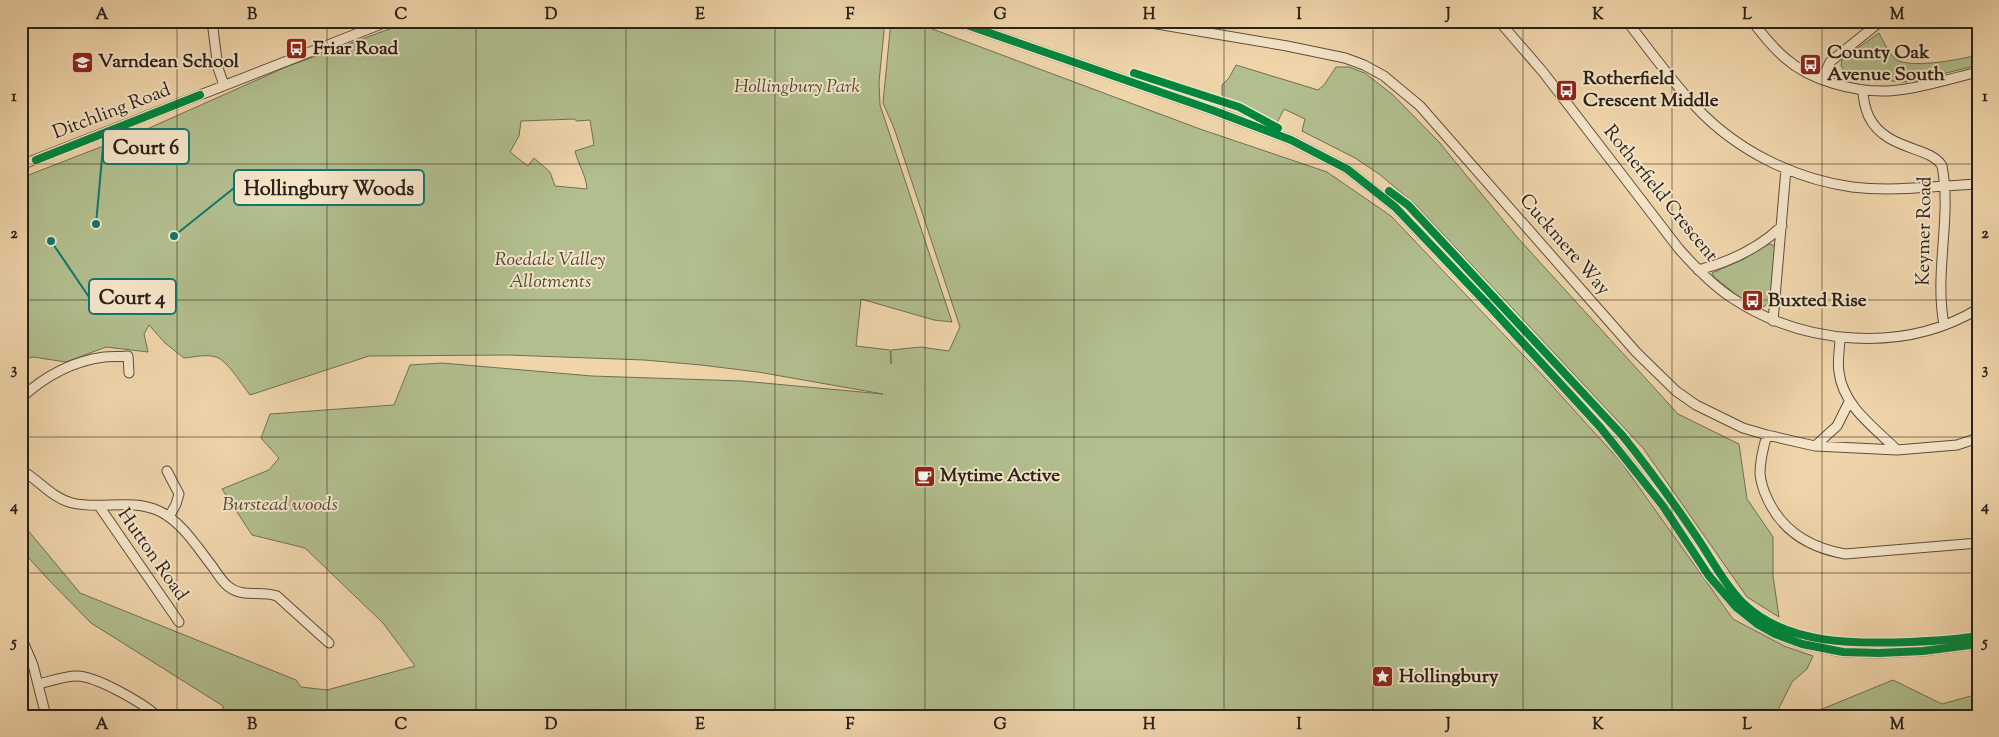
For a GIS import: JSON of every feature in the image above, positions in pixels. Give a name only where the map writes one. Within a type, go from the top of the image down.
[{"type":"street","points":[[212,21],[218,68],[224,85]]},
{"type":"street","name":"Ditchling Road","points":[[21,165],[372,24],[389,21]]},
{"type":"street","points":[[955,21],[1212,110],[1291,140],[1347,169],[1395,207],[1600,427],[1663,506],[1709,576],[1737,608],[1757,624],[1775,634],[1802,644],[1843,652],[1913,651],[1978,644]]},
{"type":"street","name":"Cuckmere Way","points":[[1139,21],[1328,54],[1364,65],[1384,76],[1420,106],[1622,337],[1663,379],[1696,404],[1743,428],[1767,436],[1815,446],[1897,450],[1957,445],[1978,438]]},
{"type":"street","name":"Rotherfield Crescent","points":[[1499,21],[1543,72],[1662,227],[1698,270],[1731,297],[1773,320],[1809,332],[1840,337],[1889,336],[1921,332],[1964,317],[1978,309]]},
{"type":"street","points":[[1627,21],[1697,108],[1721,131],[1751,151],[1786,169],[1852,187],[1879,189],[1978,184]]},
{"type":"street","points":[[1752,21],[1774,48],[1801,69],[1822,79],[1863,90],[1907,88],[1978,72]]},
{"type":"street","points":[[1822,79],[1830,62],[1881,21]]},
{"type":"street","name":"Keymer Road","points":[[1863,90],[1865,105],[1873,123],[1894,142],[1937,160],[1943,168],[1944,216],[1940,285],[1944,325]]},
{"type":"street","points":[[1773,320],[1786,169]]},
{"type":"street","points":[[1698,270],[1716,266],[1747,252],[1782,226]]},
{"type":"street","points":[[1840,337],[1838,372],[1849,402],[1897,450]]},
{"type":"street","points":[[21,398],[54,374],[68,367],[95,359],[128,356],[129,373]]},
{"type":"street","points":[[1815,446],[1838,426],[1849,402]]},
{"type":"street","points":[[1767,436],[1761,457],[1760,475],[1766,494],[1772,509],[1783,524],[1809,543],[1845,554],[1978,543]]},
{"type":"street","points":[[21,470],[58,497],[70,502],[98,506],[134,505],[158,511],[169,517],[193,541],[228,586],[236,592],[277,596],[329,643]]},
{"type":"street","points":[[168,471],[178,494],[176,504],[169,517]]},
{"type":"street","name":"Hutton Road","points":[[98,506],[179,622]]},
{"type":"street","points":[[21,638],[39,684],[46,716]]},
{"type":"street","points":[[39,684],[70,676],[86,677],[110,687],[157,716]]},
{"type":"green space","points":[[411,21],[885,21],[879,82],[880,105],[952,322],[934,320],[861,299],[856,346],[890,350],[891,364],[891,350],[921,347],[949,351],[960,327],[894,128],[883,103],[891,21],[911,21],[1200,129],[1327,172],[1391,216],[1546,379],[1621,462],[1733,619],[1784,646],[1813,656],[1807,669],[1792,682],[1775,716],[223,716],[223,706],[91,623],[21,549],[21,522],[80,593],[296,680],[301,687],[327,690],[415,666],[383,623],[305,548],[252,535],[222,489],[269,470],[279,458],[261,438],[270,414],[394,405],[410,365],[442,363],[592,376],[742,381],[883,394],[758,372],[701,365],[644,360],[508,355],[369,356],[250,395],[220,359],[208,356],[184,358],[165,343],[149,325],[144,334],[148,352],[106,347],[66,362],[33,357],[21,360],[21,178],[147,129],[286,67]],"holes":[[[574,119],[577,121],[590,120],[594,145],[575,151],[587,189],[555,186],[550,172],[534,158],[528,166],[510,152],[519,136],[521,121]]]},
{"type":"green space","points":[[1879,33],[1893,57],[1899,61],[1921,64],[1978,55],[1978,65],[1915,81],[1902,82],[1868,78],[1844,72],[1841,65],[1842,59]]},
{"type":"green space","points":[[1236,65],[1318,90],[1324,85],[1336,67],[1349,67],[1365,73],[1393,95],[1439,142],[1517,237],[1678,414],[1739,444],[1747,499],[1773,537],[1773,576],[1779,617],[1747,597],[1643,448],[1415,204],[1379,174],[1355,158],[1302,131],[1305,119],[1284,109],[1276,125],[1222,96],[1222,85],[1229,78]]},
{"type":"green space","points":[[1769,244],[1775,248],[1770,302],[1760,308],[1738,296],[1714,277],[1712,273],[1742,260]]},
{"type":"green space","points":[[1893,680],[1942,704],[1978,694],[1978,716],[1805,716]]},
{"type":"cycle path","points":[[955,21],[1212,110],[1291,140],[1347,169],[1395,207],[1600,427],[1663,506],[1709,576],[1737,608],[1757,624],[1775,634],[1802,644],[1843,652],[1923,651],[1978,644]]},
{"type":"cycle path","points":[[1134,73],[1239,107],[1278,128]]},
{"type":"cycle path","points":[[36,160],[200,95]]},
{"type":"cycle path","points":[[1389,191],[1408,205],[1622,435],[1677,508],[1730,588],[1744,604],[1761,617],[1780,628],[1801,635],[1845,642],[1910,642],[1978,636]]},
{"type":"place","name":"Friar Road","points":[[297,49]]},
{"type":"place","name":"Varndean School","points":[[82,62]]},
{"type":"place","name":"County Oak Avenue South","points":[[1811,64]]},
{"type":"place","name":"Rotherfield Crescent Middle","points":[[1567,90]]},
{"type":"place","name":"Court 6","points":[[96,224]]},
{"type":"place","name":"Hollingbury Woods","points":[[174,236]]},
{"type":"place","name":"Court 4","points":[[51,241]]},
{"type":"place","name":"Buxted Rise","points":[[1752,301]]},
{"type":"place","name":"Mytime Active","points":[[924,476]]},
{"type":"place","name":"Hollingbury","points":[[1383,677]]},
{"type":"park label","name":"Hollingbury Park","points":[[797,87]]},
{"type":"park label","name":"Roedale Valley Allotments","points":[[550,271]]},
{"type":"park label","name":"Burstead woods","points":[[280,505]]}]
